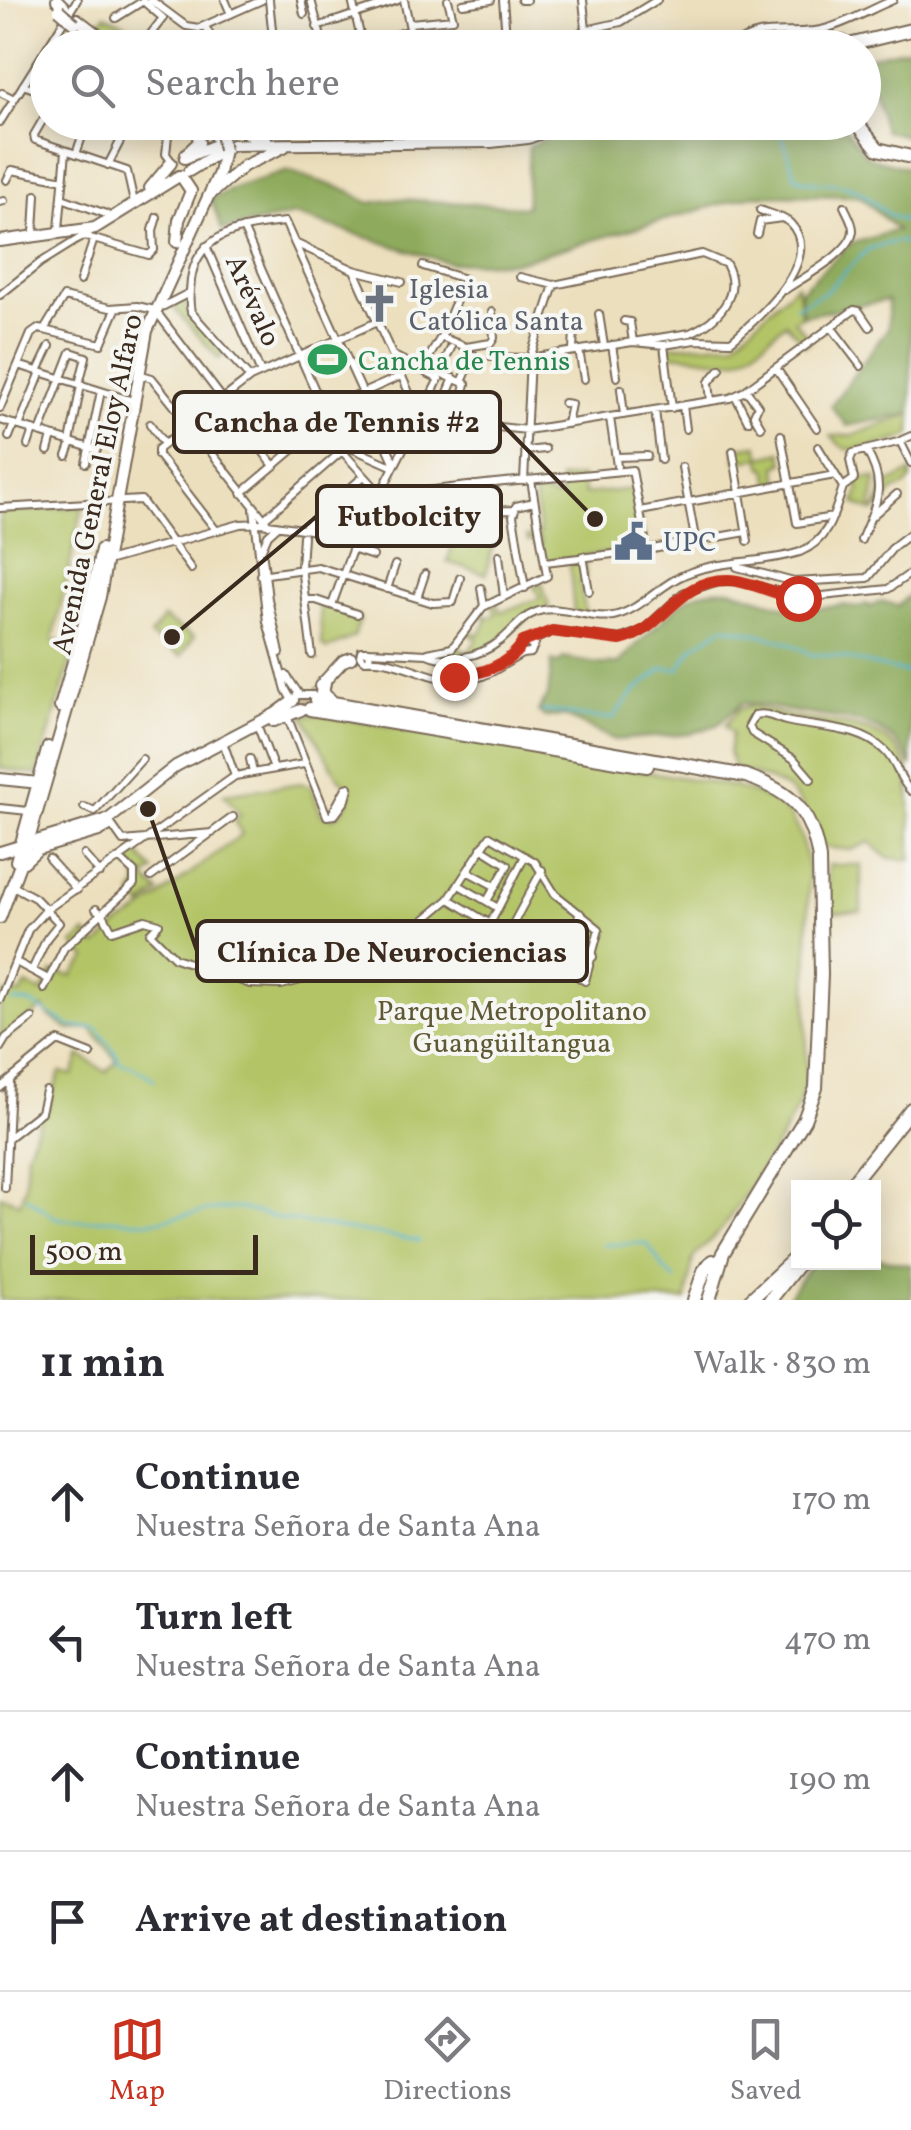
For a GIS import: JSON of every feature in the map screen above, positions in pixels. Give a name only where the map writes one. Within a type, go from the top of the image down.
[{"type":"highway","points":[[881,36],[911,32]]},
{"type":"highway","points":[[881,42],[911,32]]},
{"type":"highway","points":[[881,36],[885,35]]},
{"type":"highway","points":[[871,140],[878,149],[911,157]]},
{"type":"highway","points":[[881,140],[911,149]]},
{"type":"highway","points":[[311,699],[419,728],[705,774],[742,782],[781,800],[801,824],[814,864],[817,975]]},
{"type":"highway","points":[[311,699],[746,776],[778,788],[803,812],[817,846],[817,975],[812,1068],[804,1107],[716,1260],[704,1271],[694,1300]]},
{"type":"highway","points":[[854,1180],[911,1109]]},
{"type":"highway","points":[[864,1180],[911,1116]]},
{"type":"highway","points":[[709,1300],[716,1260]]},
{"type":"highway","points":[[750,1300],[791,1265]]},
{"type":"highway","points":[[770,1300],[791,1268]]},
{"type":"main road","points":[[49,0],[86,30]]},
{"type":"main road","points":[[76,21],[89,30]]},
{"type":"main road","points":[[91,232],[106,214],[153,186],[177,160],[194,150],[199,140]]},
{"type":"main road","name":"Avenida General Eloy Alfaro","points":[[130,400],[152,309],[219,173],[220,140]]},
{"type":"main road","points":[[183,174],[172,171],[177,160],[224,140]]},
{"type":"main road","points":[[0,239],[91,232],[227,146],[513,140]]},
{"type":"main road","points":[[204,202],[244,166],[262,155],[298,143]]},
{"type":"main road","name":"Avenida General Eloy Alfaro","points":[[0,904],[14,851],[31,816],[38,784],[96,613],[134,354],[177,242],[221,152]]},
{"type":"main road","points":[[177,160],[190,165],[183,174]]},
{"type":"main road","points":[[177,242],[179,220],[190,191],[183,174]]},
{"type":"main road","points":[[0,239],[34,232],[65,237]]},
{"type":"main road","points":[[14,851],[99,832],[166,779],[311,699],[343,661],[364,655]]},
{"type":"main road","points":[[14,851],[118,814],[176,766],[280,716],[286,690]]},
{"type":"main road","points":[[0,775],[38,784],[14,851]]},
{"type":"main road","points":[[31,816],[45,841]]},
{"type":"main road","points":[[45,841],[110,825]]},
{"type":"main road","name":"Avenida General Eloy Alfaro","points":[[0,918],[14,886],[14,851]]},
{"type":"street","points":[[59,30],[77,0]]},
{"type":"street","points":[[146,0],[186,26],[205,26],[265,0],[271,30]]},
{"type":"street","points":[[116,18],[146,0]]},
{"type":"street","points":[[146,0],[163,18],[154,30]]},
{"type":"street","points":[[225,0],[231,14]]},
{"type":"street","points":[[301,0],[304,14]]},
{"type":"street","points":[[312,0],[317,28],[401,0],[411,30]]},
{"type":"street","points":[[352,0],[359,30]]},
{"type":"street","points":[[403,30],[453,19],[448,0]]},
{"type":"street","points":[[463,4],[491,0]]},
{"type":"street","points":[[503,0],[506,30]]},
{"type":"street","points":[[582,0],[586,30],[621,22],[657,0]]},
{"type":"street","points":[[774,30],[821,30],[893,0]]},
{"type":"street","points":[[205,26],[207,30]]},
{"type":"street","points":[[0,121],[30,74]]},
{"type":"street","points":[[22,85],[30,88]]},
{"type":"street","points":[[2,93],[14,99]]},
{"type":"street","points":[[38,140],[127,171],[132,198]]},
{"type":"street","points":[[76,154],[81,140]]},
{"type":"street","points":[[108,165],[121,140]]},
{"type":"street","points":[[167,140],[166,154],[177,160]]},
{"type":"street","points":[[65,237],[62,198],[66,151]]},
{"type":"street","points":[[7,180],[12,170],[64,180]]},
{"type":"street","points":[[34,232],[36,195]]},
{"type":"street","points":[[62,198],[106,214]]},
{"type":"street","points":[[784,290],[821,267],[849,242],[852,226],[844,206]]},
{"type":"street","points":[[633,342],[664,345],[731,341],[774,303],[798,257],[798,241],[792,226],[783,218],[760,210]]},
{"type":"street","points":[[2,290],[65,237],[91,232],[149,255],[154,250],[157,217]]},
{"type":"street","points":[[757,234],[760,221],[783,218]]},
{"type":"street","points":[[250,378],[191,312],[196,257],[206,246],[243,228],[285,222],[394,465]]},
{"type":"street","points":[[243,228],[341,449],[379,495]]},
{"type":"street","points":[[80,281],[91,232]]},
{"type":"street","points":[[296,244],[354,270],[402,282]]},
{"type":"street","name":"Arévalo","points":[[206,246],[261,373]]},
{"type":"street","points":[[492,357],[530,358],[703,327],[724,308],[732,280],[726,264],[706,254],[554,285],[520,277]]},
{"type":"street","points":[[422,369],[465,278],[423,266]]},
{"type":"street","points":[[354,270],[400,376],[425,419]]},
{"type":"street","points":[[427,654],[452,648],[484,606],[546,576],[526,451],[530,358],[554,285]]},
{"type":"street","points":[[44,330],[57,305],[67,296],[116,309],[152,309],[190,292]]},
{"type":"street","points":[[0,408],[32,333],[44,330],[101,344],[116,309]]},
{"type":"street","points":[[152,309],[274,466]]},
{"type":"street","points":[[425,419],[527,430],[736,397],[854,310],[860,311],[870,327]]},
{"type":"street","points":[[440,337],[466,346],[491,342],[492,312]]},
{"type":"street","points":[[599,314],[617,377]]},
{"type":"street","points":[[624,320],[630,322],[633,342]]},
{"type":"street","points":[[216,530],[158,450],[250,378],[376,322]]},
{"type":"street","points":[[569,323],[574,329],[584,380]]},
{"type":"street","points":[[476,324],[493,324]]},
{"type":"street","points":[[703,327],[707,341]]},
{"type":"street","points":[[832,328],[860,366]]},
{"type":"street","points":[[664,345],[672,408]]},
{"type":"street","points":[[9,437],[50,346]]},
{"type":"street","points":[[610,346],[623,366]]},
{"type":"street","points":[[332,605],[366,514],[425,419],[451,348]]},
{"type":"street","points":[[28,445],[71,352],[86,358],[68,456]]},
{"type":"street","points":[[438,416],[474,355]]},
{"type":"street","points":[[392,356],[466,385],[459,420]]},
{"type":"street","points":[[18,365],[130,400]]},
{"type":"street","points":[[776,368],[817,428]]},
{"type":"street","points":[[711,402],[709,382],[720,369]]},
{"type":"street","points":[[137,374],[152,378],[242,493],[268,536],[262,549]]},
{"type":"street","points":[[324,410],[400,376]]},
{"type":"street","points":[[621,389],[624,415]]},
{"type":"street","points":[[746,390],[758,406],[754,415],[761,427]]},
{"type":"street","points":[[86,462],[94,449],[101,391]]},
{"type":"street","points":[[736,397],[748,421]]},
{"type":"street","points":[[564,404],[572,404],[567,424]]},
{"type":"street","points":[[683,406],[686,429]]},
{"type":"street","points":[[247,432],[276,410]]},
{"type":"street","points":[[655,410],[662,460]]},
{"type":"street","points":[[610,417],[616,462],[647,456]]},
{"type":"street","points":[[0,420],[94,449]]},
{"type":"street","points":[[242,493],[328,420]]},
{"type":"street","points":[[150,424],[164,444]]},
{"type":"street","points":[[781,435],[797,523],[833,518]]},
{"type":"street","points":[[48,451],[52,436]]},
{"type":"street","points":[[364,655],[427,654],[455,658],[476,654],[500,642],[528,616],[543,610],[599,616],[618,614],[689,572],[783,558],[808,548],[820,540],[843,488],[854,479],[850,460],[853,453],[901,443],[911,436]]},
{"type":"street","points":[[901,443],[911,464]]},
{"type":"street","points":[[311,699],[286,690],[267,622],[261,522],[341,449],[349,447],[394,465]]},
{"type":"street","points":[[818,447],[843,488]]},
{"type":"street","points":[[526,451],[545,449]]},
{"type":"street","points":[[544,562],[747,537],[733,450]]},
{"type":"street","points":[[860,540],[879,494],[879,478],[866,450]]},
{"type":"street","points":[[682,468],[694,538]]},
{"type":"street","points":[[379,495],[632,470],[647,550]]},
{"type":"street","points":[[640,511],[835,475]]},
{"type":"street","points":[[312,655],[302,533],[364,476]]},
{"type":"street","points":[[467,511],[474,484]]},
{"type":"street","points":[[870,518],[897,494]]},
{"type":"street","points":[[0,508],[114,500],[144,502],[191,568]]},
{"type":"street","points":[[489,511],[534,502]]},
{"type":"street","points":[[514,508],[524,588]]},
{"type":"street","points":[[102,562],[216,530],[261,522],[302,533],[335,535],[366,514]]},
{"type":"street","points":[[261,522],[262,574],[285,672],[290,684],[311,699]]},
{"type":"street","points":[[726,566],[794,582],[868,578],[894,546],[911,534]]},
{"type":"street","points":[[352,549],[373,556]]},
{"type":"street","points":[[498,556],[504,597]]},
{"type":"street","points":[[583,556],[588,591]]},
{"type":"street","points":[[387,589],[395,565]]},
{"type":"street","points":[[262,574],[318,567],[433,603],[452,602],[460,578]]},
{"type":"street","points":[[364,655],[454,677],[489,669],[521,652],[523,642],[532,645],[547,632],[626,638],[644,630],[683,593],[722,580],[804,598],[888,589],[911,572]]},
{"type":"street","points":[[417,598],[425,574]]},
{"type":"street","points":[[481,588],[484,606]]},
{"type":"street","points":[[305,600],[357,614]]},
{"type":"street","points":[[807,776],[794,758],[752,734],[749,726],[755,715],[762,713],[785,721],[822,725],[866,738],[886,752],[911,792]]},
{"type":"street","points":[[280,716],[323,810],[332,817],[338,813],[349,787],[336,810],[323,810]]},
{"type":"street","points":[[261,726],[274,769]]},
{"type":"street","points":[[224,744],[235,776]]},
{"type":"street","points":[[84,807],[96,811],[142,760]]},
{"type":"street","points":[[250,760],[254,773]]},
{"type":"street","points":[[1,995],[28,930],[46,910],[235,776],[304,764]]},
{"type":"street","points":[[0,808],[31,816]]},
{"type":"street","points":[[151,877],[234,817]]},
{"type":"street","points":[[110,825],[122,840],[212,834]]},
{"type":"street","points":[[98,911],[112,932],[145,920],[158,924],[151,932],[154,940],[175,958],[208,972],[250,984],[280,985],[367,964],[381,956],[449,900],[489,835],[542,870],[555,894],[599,929],[585,981],[449,900]]},
{"type":"street","points":[[481,848],[508,865],[487,900]]},
{"type":"street","points":[[84,855],[100,873]]},
{"type":"street","points":[[490,924],[525,856]]},
{"type":"street","points":[[44,990],[64,948],[98,911],[134,884],[134,872],[119,858]]},
{"type":"street","points":[[49,859],[78,890]]},
{"type":"street","points":[[507,934],[542,870]]},
{"type":"street","points":[[467,871],[495,886]]},
{"type":"street","points":[[459,885],[498,908]]},
{"type":"street","points":[[14,886],[35,898],[59,923],[46,938],[32,970]]},
{"type":"street","points":[[558,964],[580,913]]},
{"type":"street","points":[[542,926],[592,957]]},
{"type":"street","points":[[16,962],[48,979]]},
{"type":"street","points":[[1,1046],[32,1018]]},
{"type":"street","points":[[0,1088],[58,1041],[91,1054]]},
{"type":"street","points":[[4,1188],[10,1081]]},
{"type":"street","points":[[7,1139],[41,1112],[46,1091]]},
{"type":"green space","points":[[105,15],[131,27],[106,30],[97,26]]},
{"type":"green space","points":[[911,47],[911,137],[884,131],[881,54]]},
{"type":"green space","points":[[543,140],[854,140],[867,157],[911,169],[911,414],[847,426],[831,406],[888,328],[888,300],[802,316],[800,291],[850,244],[897,230],[860,196],[753,195],[515,262],[449,263],[294,215],[222,230],[211,199],[288,171],[349,191],[369,203],[398,199],[526,207],[529,146]]},
{"type":"green space","points":[[797,284],[801,316],[794,320],[811,340],[805,345],[786,323],[740,358],[667,354],[666,346],[734,343]]},
{"type":"green space","points":[[185,299],[186,309],[224,354],[219,359],[173,307]]},
{"type":"green space","points":[[911,414],[911,435],[887,443],[850,449],[831,436],[853,435]]},
{"type":"green space","points":[[758,445],[761,457],[782,452],[784,463],[777,466],[779,485],[770,486],[767,468],[763,468],[760,458],[737,461],[735,448]]},
{"type":"green space","points":[[911,472],[911,480],[893,491],[874,513],[881,483],[888,484]]},
{"type":"green space","points":[[581,477],[584,494],[634,489],[647,550],[584,556],[586,580],[579,581],[586,613],[574,613],[569,559],[544,561],[540,539],[528,541],[527,537],[540,534],[533,489],[556,498],[561,495],[560,479]]},
{"type":"green space","points":[[856,478],[876,478],[871,511],[855,503],[859,490]]},
{"type":"green space","points":[[83,506],[53,640],[75,646],[37,775],[0,768],[0,513]]},
{"type":"green space","points":[[457,532],[496,533],[486,574],[447,562]]},
{"type":"green space","points":[[542,583],[549,607],[530,616],[489,648],[461,656],[430,657],[455,645],[468,653],[477,639],[467,633],[469,630],[479,635],[487,620],[481,612],[489,618],[496,614],[492,604],[496,603],[501,612],[540,598],[534,586]]},
{"type":"green space","points":[[730,589],[799,611],[843,605],[870,607],[881,602],[898,606],[911,593],[911,767],[903,751],[879,730],[756,704],[742,703],[717,725],[690,734],[615,740],[564,716],[545,717],[538,711],[548,696],[552,661],[559,663],[563,658],[619,664],[690,597]]},
{"type":"green space","points":[[319,603],[360,619],[354,637],[327,649],[322,645]]},
{"type":"green space","points":[[163,618],[194,637],[181,656],[150,636]]},
{"type":"green space","points":[[750,706],[856,727],[888,740],[907,768],[911,860],[888,858],[870,842],[851,850],[822,847],[806,813],[791,793],[770,780],[734,768],[729,752],[732,733],[725,726],[739,709]]},
{"type":"green space","name":"Parque Metropolitano Guangüiltangua","points":[[303,715],[324,715],[736,787],[769,799],[789,814],[801,836],[809,871],[806,1081],[780,1140],[724,1226],[693,1258],[686,1300],[0,1300],[0,1195],[20,1203],[27,1152],[60,1072],[73,1075],[80,1055],[106,1072],[117,1061],[91,1028],[69,1030],[43,1007],[0,1043],[0,1001],[5,993],[21,994],[26,985],[42,992],[53,972],[72,976],[87,958],[73,944],[86,933],[97,946],[117,926],[242,834],[234,821],[241,815],[224,794],[301,783],[311,786],[321,814],[334,818],[346,807],[352,788],[339,779]]},
{"type":"green space","points":[[137,852],[154,871],[147,876],[141,874],[159,892],[142,907],[132,894],[138,885],[136,869],[126,861]]},
{"type":"green space","points":[[828,865],[861,865],[861,912],[828,912]]},
{"type":"green space","points":[[881,1259],[911,1265],[911,1300],[786,1300],[807,1270],[881,1270]]},
{"type":"waterway","points":[[783,140],[796,177],[852,188],[897,219],[906,221],[911,204]]},
{"type":"waterway","points":[[795,307],[825,292],[868,249],[898,241],[911,244]]},
{"type":"waterway","points":[[542,711],[613,718],[635,691],[664,668],[679,669],[693,647],[723,627],[782,641],[810,655],[911,673]]},
{"type":"waterway","points":[[12,1001],[30,1003],[72,1027],[97,1028],[118,1062],[155,1080]]},
{"type":"waterway","points":[[26,1197],[56,1218],[75,1221],[149,1222],[239,1208],[281,1219],[420,1241]]},
{"type":"waterway","points":[[603,1245],[647,1243],[675,1279]]},
{"type":"tunnel","points":[[289,712],[319,687]]},
{"type":"place","name":"Iglesia Católica Santa","points":[[379,304]]},
{"type":"place","name":"Cancha de Tennis","points":[[328,360]]},
{"type":"place","name":"Cancha de Tennis #2","points":[[595,519]]},
{"type":"place","name":"UPC","points":[[633,541]]},
{"type":"place","name":"Futbolcity","points":[[172,637]]},
{"type":"place","name":"Clínica De Neurociencias","points":[[148,809]]},
{"type":"route","points":[[454,677],[500,664],[523,642],[547,632],[620,640],[631,637],[644,630],[683,593],[722,580],[798,598]]}]
